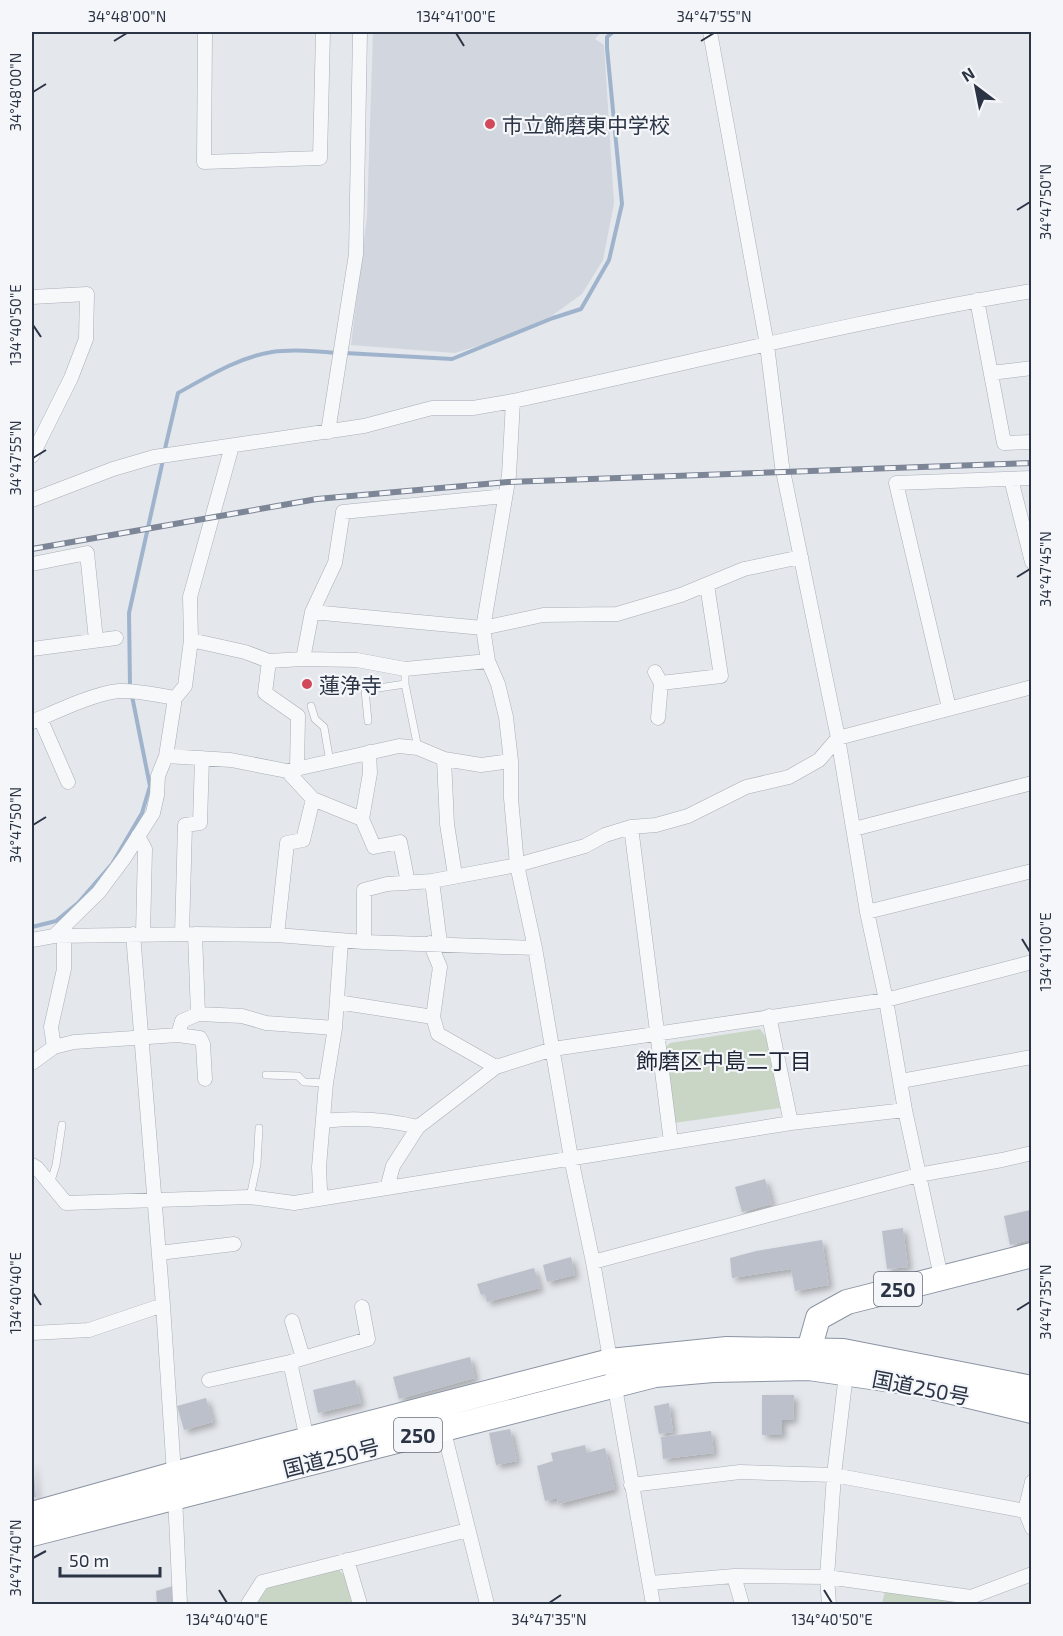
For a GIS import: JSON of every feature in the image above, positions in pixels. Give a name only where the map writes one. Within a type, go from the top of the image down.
[{"type":"highway","name":"250","points":[[809,1359],[818,1318],[846,1302],[1032,1255]]},
{"type":"highway","name":"国道250号","points":[[32,1534],[307,1440],[612,1373],[655,1375],[713,1370],[809,1359],[843,1351],[1032,1388]]},
{"type":"highway","name":"国道250号","points":[[809,1359],[846,1374],[919,1384],[1032,1411]]},
{"type":"highway","name":"国道250号","points":[[32,1514],[443,1428],[612,1373]]},
{"type":"street","points":[[205,32],[204,162],[320,158],[323,32]]},
{"type":"street","points":[[328,432],[356,254],[360,32]]},
{"type":"street","points":[[710,32],[767,345],[782,466],[838,738],[867,912],[886,1000],[905,1110],[941,1277]]},
{"type":"street","points":[[32,500],[113,469],[154,457],[364,426],[432,408],[473,408],[513,402],[977,300],[1032,291]]},
{"type":"street","points":[[32,297],[87,294],[86,339],[71,378],[32,456]]},
{"type":"street","points":[[977,300],[1004,443],[1032,442]]},
{"type":"street","points":[[991,373],[1032,368]]},
{"type":"street","points":[[513,402],[509,475],[483,628],[488,661],[498,684],[506,717],[517,865],[535,948],[571,1158],[593,1262],[653,1605]]},
{"type":"street","points":[[59,936],[99,892],[153,813],[158,776],[166,756],[175,698],[185,686],[191,640],[190,597],[232,446]]},
{"type":"street","points":[[949,708],[896,483],[1032,478]]},
{"type":"street","points":[[1011,479],[1032,562]]},
{"type":"street","points":[[303,658],[312,612],[335,563],[343,512],[505,496]]},
{"type":"street","points":[[32,564],[87,553],[96,640]]},
{"type":"street","points":[[312,612],[483,628],[543,615],[617,614],[681,595],[744,569],[801,556]]},
{"type":"street","points":[[658,718],[658,677],[721,676],[707,585]]},
{"type":"street","points":[[32,649],[116,638]]},
{"type":"street","points":[[191,640],[245,652],[270,661],[303,658],[357,660],[405,669],[488,661]]},
{"type":"street","points":[[270,661],[265,693],[298,716],[292,770],[313,800],[362,819]]},
{"type":"street","points":[[364,942],[363,890],[387,884],[432,881],[517,865],[585,846],[605,835],[688,816],[746,787],[789,777],[819,760],[838,738],[1032,687]]},
{"type":"street","points":[[68,782],[36,720],[117,692],[133,691],[175,698]]},
{"type":"street","points":[[166,756],[231,760],[292,770],[399,746],[418,748],[444,759],[481,765],[511,761]]},
{"type":"street","points":[[369,752],[370,773],[362,819],[374,847],[400,842],[408,883]]},
{"type":"street","points":[[198,1014],[189,934],[185,825],[200,823],[202,758]]},
{"type":"street","points":[[444,759],[447,824],[455,875]]},
{"type":"street","points":[[854,829],[1032,783]]},
{"type":"street","points":[[277,935],[287,843],[303,840],[313,800]]},
{"type":"street","points":[[631,828],[671,1142]]},
{"type":"street","points":[[138,836],[146,849],[138,934],[141,1037],[163,1305],[180,1605]]},
{"type":"street","points":[[867,912],[1032,871]]},
{"type":"street","points":[[432,881],[435,943],[440,967],[433,1017],[438,1034],[496,1067]]},
{"type":"street","points":[[32,940],[59,936],[138,934],[277,935],[341,941],[535,948]]},
{"type":"street","points":[[54,1047],[51,1027],[64,969],[59,936]]},
{"type":"street","points":[[323,1198],[320,1190],[319,1167],[326,1083],[335,1028],[341,941]]},
{"type":"street","points":[[387,1188],[393,1166],[418,1126],[496,1067],[553,1049],[886,1000],[1032,962]]},
{"type":"street","points":[[337,1002],[433,1017]]},
{"type":"street","points":[[178,1035],[182,1021],[198,1014],[242,1016],[266,1023],[335,1028]]},
{"type":"street","points":[[769,1016],[791,1123]]},
{"type":"street","points":[[32,1064],[54,1047],[74,1042],[178,1035],[200,1038],[203,1044],[205,1079]]},
{"type":"street","points":[[901,1081],[1032,1057]]},
{"type":"street","points":[[32,1165],[66,1203],[250,1197],[294,1203],[791,1123],[905,1110]]},
{"type":"street","points":[[323,1121],[354,1117],[418,1126]]},
{"type":"street","points":[[593,1262],[918,1175],[1032,1153]]},
{"type":"street","points":[[159,1253],[234,1244]]},
{"type":"street","points":[[32,1333],[89,1330],[163,1305]]},
{"type":"street","points":[[209,1380],[296,1360],[368,1339],[362,1307]]},
{"type":"street","points":[[292,1321],[307,1440]]},
{"type":"street","points":[[829,1605],[826,1577],[834,1475],[846,1374]]},
{"type":"street","points":[[443,1428],[487,1605]]},
{"type":"street","points":[[632,1485],[740,1472],[834,1475],[1025,1511]]},
{"type":"street","points":[[1032,1482],[1025,1511],[1032,1528]]},
{"type":"street","points":[[248,1605],[262,1582],[468,1530]]},
{"type":"street","points":[[347,1560],[360,1605]]},
{"type":"street","points":[[650,1583],[734,1576],[826,1577],[972,1601],[1032,1574]]},
{"type":"street","points":[[734,1576],[742,1605]]},
{"type":"lane","points":[[405,669],[405,684],[418,748]]},
{"type":"lane","points":[[368,721],[365,690],[405,684]]},
{"type":"lane","points":[[311,706],[315,719],[324,727],[330,762]]},
{"type":"lane","points":[[266,1075],[298,1076],[304,1082],[326,1083]]},
{"type":"lane","points":[[50,1184],[57,1165],[62,1125]]},
{"type":"lane","points":[[250,1197],[257,1164],[259,1128]]},
{"type":"shaded area","name":"市立飾磨東中学校","points":[[373,32],[601,32],[595,39],[604,45],[614,203],[603,260],[582,294],[546,320],[507,337],[455,353],[351,345],[367,216]]},
{"type":"green space","points":[[760,1029],[766,1037],[780,1108],[674,1123],[663,1050],[670,1043]]},
{"type":"green space","points":[[338,1569],[344,1575],[352,1604],[256,1604],[268,1587]]},
{"type":"green space","points":[[885,1591],[966,1602],[967,1604],[882,1604]]},
{"type":"building","points":[[765,1179],[772,1204],[742,1212],[735,1187]]},
{"type":"building","points":[[1030,1210],[1032,1239],[1010,1245],[1004,1216]]},
{"type":"building","points":[[903,1228],[908,1267],[887,1269],[882,1231]]},
{"type":"building","points":[[822,1240],[829,1285],[795,1291],[791,1269],[732,1278],[730,1258],[756,1251]]},
{"type":"building","points":[[571,1257],[575,1275],[547,1282],[543,1265]]},
{"type":"building","points":[[534,1268],[540,1288],[487,1302],[485,1294],[481,1295],[477,1284]]},
{"type":"building","points":[[470,1357],[475,1378],[399,1399],[393,1377]]},
{"type":"building","points":[[355,1380],[361,1403],[318,1413],[313,1390]]},
{"type":"building","points":[[762,1395],[794,1395],[793,1420],[782,1420],[782,1435],[762,1435]]},
{"type":"building","points":[[206,1398],[213,1422],[184,1430],[177,1406]]},
{"type":"building","points":[[669,1403],[673,1432],[659,1434],[654,1406]]},
{"type":"building","points":[[510,1429],[517,1461],[496,1465],[489,1433]]},
{"type":"building","points":[[711,1431],[714,1453],[663,1459],[661,1437]]},
{"type":"building","points":[[585,1445],[587,1453],[605,1448],[615,1489],[558,1504],[557,1498],[545,1501],[537,1466],[553,1461],[551,1453]]},
{"type":"building","points":[[33,1463],[36,1497],[32,1497]]},
{"type":"building","points":[[173,1586],[175,1603],[157,1604],[156,1591]]},
{"type":"waterway","points":[[345,353],[452,359],[581,309],[609,260],[622,204],[607,48],[607,37],[613,32]]},
{"type":"waterway","points":[[164,453],[178,393],[247,358],[288,351],[337,353]]},
{"type":"waterway","points":[[32,927],[56,921],[78,903],[112,864],[142,813],[150,786],[130,686],[129,613],[163,460]]},
{"type":"railway","points":[[32,549],[317,499],[508,482],[1032,463]]},
{"type":"place","name":"市立飾磨東中学校","points":[[490,124]]},
{"type":"place","name":"蓮浄寺","points":[[307,684]]},
{"type":"district","name":"飾磨区中島二丁目","points":[[724,1060]]}]
